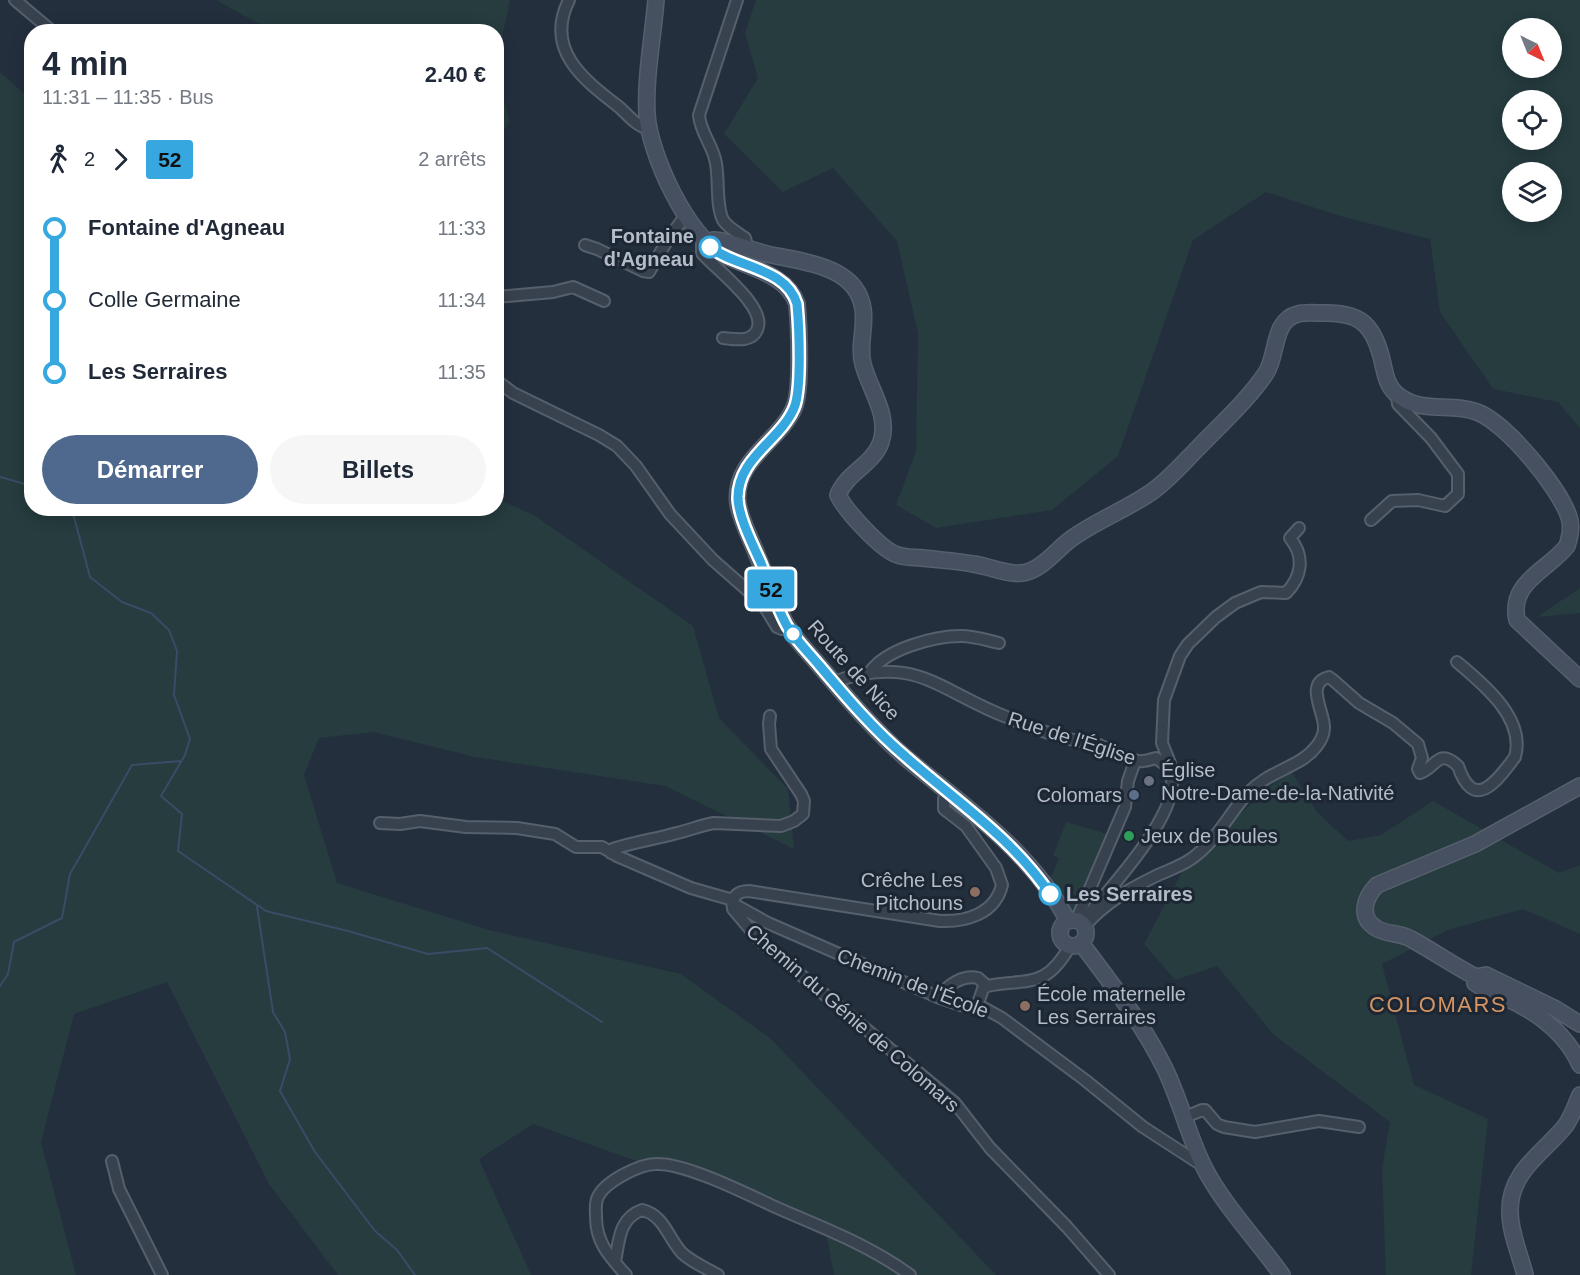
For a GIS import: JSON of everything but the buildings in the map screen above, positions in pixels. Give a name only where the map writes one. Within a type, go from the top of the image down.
[{"type":"main road","name":"Route de Nice","points":[[657,0],[647,100],[649,129],[656,153],[685,216],[705,242],[722,254],[778,280],[792,293],[797,304],[798,383],[796,402],[790,416],[756,453],[741,480],[738,495],[740,508],[752,541],[788,627],[833,682],[894,746],[1024,859],[1077,923]]},
{"type":"main road","points":[[705,242],[719,240],[822,266],[846,279],[860,298],[864,323],[861,351],[863,364],[880,406],[882,439],[877,451],[846,481],[838,495],[882,545],[898,556],[974,564],[1020,574],[1029,572],[1070,540],[1150,493],[1164,481],[1257,385],[1272,361],[1279,331],[1283,324],[1297,314],[1342,312],[1358,319],[1373,334],[1388,383],[1397,395],[1423,407],[1467,410],[1483,415],[1527,453],[1552,485],[1569,518],[1570,537],[1567,546],[1521,590],[1515,610],[1517,620],[1580,679]]},
{"type":"main road","points":[[1580,786],[1475,844],[1377,885],[1369,893],[1365,902],[1368,921],[1375,928],[1407,936],[1445,961],[1476,977],[1486,975],[1554,1008],[1580,1024]]},
{"type":"main road","points":[[1075,945],[1086,934],[1077,923],[1061,928],[1060,935],[1063,942],[1075,945],[1133,1016],[1159,1057],[1201,1161],[1213,1182],[1282,1275]]},
{"type":"main road","points":[[1476,977],[1474,981],[1480,987],[1524,1005],[1537,1014],[1575,1054],[1580,1065]]},
{"type":"main road","points":[[1525,1275],[1511,1221],[1512,1192],[1528,1163],[1567,1123],[1580,1095]]},
{"type":"street","points":[[15,0],[44,24]]},
{"type":"street","points":[[569,0],[563,19],[562,41],[572,64],[594,88],[638,125],[649,129]]},
{"type":"street","points":[[737,0],[699,115],[700,125],[715,158],[720,211],[723,219],[745,238],[748,249]]},
{"type":"street","points":[[585,245],[642,271],[650,272],[667,241],[685,216]]},
{"type":"street","points":[[705,242],[702,253],[750,301],[758,324],[756,332],[748,338],[738,340],[723,338]]},
{"type":"street","points":[[504,296],[553,292],[573,287],[604,301]]},
{"type":"street","points":[[504,386],[513,393],[617,446],[636,466],[677,522],[713,560],[758,599],[777,627],[788,627]]},
{"type":"street","points":[[1371,520],[1392,501],[1418,500],[1445,506],[1458,494],[1458,474],[1431,438],[1398,404],[1397,395]]},
{"type":"street","points":[[1077,923],[1129,866],[1150,837],[1171,795],[1170,763],[1162,743],[1164,706],[1180,656],[1202,630],[1235,603],[1261,592],[1286,593],[1294,585],[1300,568],[1299,553],[1290,538],[1299,528]]},
{"type":"street","points":[[870,672],[886,657],[929,640],[960,636],[999,643]]},
{"type":"street","points":[[1077,923],[1125,892],[1190,860],[1212,841],[1248,793],[1277,771],[1301,760],[1310,753],[1319,743],[1324,730],[1316,696],[1322,679],[1329,677],[1359,703],[1393,723],[1418,744],[1422,752],[1418,769],[1420,772],[1426,771],[1437,760],[1446,759],[1458,766],[1463,781],[1476,790],[1488,787],[1515,757],[1517,749],[1515,735],[1511,720],[1489,691],[1457,662]]},
{"type":"street","name":"Rue de l'Église","points":[[833,682],[870,672],[910,673],[925,677],[1009,718],[1054,735],[1094,744],[1135,761],[1156,758],[1167,765],[1170,774]]},
{"type":"street","points":[[611,853],[613,849],[624,845],[675,834],[707,824],[781,826],[794,821],[803,814],[804,801],[801,794],[771,749],[770,716]]},
{"type":"street","points":[[1077,923],[1125,807],[1128,781],[1135,761]]},
{"type":"street","name":"Chemin du Génie de Colomars","points":[[949,793],[943,803],[944,809],[966,826],[996,868],[1002,885],[994,902],[978,914],[964,920],[940,921],[749,891],[738,893],[732,901],[735,915],[760,941],[955,1103],[985,1143],[1067,1227],[1109,1275]]},
{"type":"street","name":"Chemin de l'École","points":[[380,823],[400,824],[420,821],[518,828],[555,834],[576,847],[602,847],[691,888],[732,901],[778,927],[940,998],[960,1005],[984,1008],[1002,1018],[1074,1071],[1143,1126],[1197,1162],[1201,1161]]},
{"type":"street","points":[[977,1006],[983,989],[987,986],[1038,979],[1075,945]]},
{"type":"street","points":[[940,998],[950,985],[968,978],[978,978],[987,986]]},
{"type":"street","points":[[1183,1118],[1205,1110],[1217,1124],[1224,1128],[1255,1132],[1319,1121],[1359,1127]]},
{"type":"street","points":[[112,1161],[119,1189],[162,1275]]},
{"type":"street","points":[[626,1275],[603,1249],[596,1230],[598,1196],[609,1185],[638,1167],[656,1164],[668,1164],[707,1178],[859,1243],[910,1275]]},
{"type":"street","points":[[615,1262],[623,1224],[628,1217],[642,1210],[662,1221],[674,1242],[691,1261],[718,1275]]},
{"type":"green space","points":[[216,0],[510,0],[504,28],[504,24],[259,24]]},
{"type":"green space","points":[[756,0],[1580,0],[1580,428],[1558,402],[1493,389],[1440,312],[1430,239],[1340,216],[1266,192],[1193,240],[1118,456],[1052,510],[936,528],[896,505],[916,451],[918,333],[897,241],[833,168],[783,192],[724,134],[758,78],[745,33]]},
{"type":"green space","points":[[0,72],[24,94],[24,516],[504,516],[504,502],[534,515],[693,626],[719,718],[788,789],[794,849],[665,786],[475,757],[374,732],[319,738],[304,775],[337,883],[489,930],[681,974],[771,1039],[996,1275],[834,1275],[824,1222],[650,1166],[533,1124],[479,1159],[531,1275],[338,1275],[269,1184],[167,982],[74,1014],[41,1142],[76,1275],[0,1275]]},
{"type":"green space","points":[[504,100],[510,122],[504,130]]},
{"type":"green space","points":[[1580,588],[1580,613],[1537,617]]},
{"type":"green space","points":[[1291,771],[1317,812],[1348,841],[1381,835],[1433,801],[1559,873],[1580,865],[1580,934],[1523,909],[1448,930],[1382,964],[1414,1085],[1488,1119],[1471,1275],[1386,1275],[1382,1168],[1390,1122],[1274,1035],[1217,966],[1175,980],[1144,944],[1182,872],[1263,792]]},
{"type":"green space","points":[[1066,822],[1108,834],[1074,913],[1049,881],[1059,858],[1053,856]]},
{"type":"waterway","points":[[0,477],[24,484]]},
{"type":"waterway","points":[[73,516],[90,577],[122,602],[151,613],[169,630],[177,651],[174,695],[190,739],[185,755],[161,796],[182,814],[178,851],[266,911],[428,954],[487,948],[602,1022]]},
{"type":"waterway","points":[[0,986],[8,974],[14,942],[62,918],[70,874],[132,765],[181,761]]},
{"type":"waterway","points":[[257,907],[273,1012],[285,1032],[290,1059],[280,1091],[315,1152],[375,1231],[397,1250],[415,1275]]},
{"type":"bus line","name":"52","points":[[710,247],[778,280],[792,293],[797,304],[798,393],[796,402],[790,416],[756,453],[741,480],[738,495],[738,502],[752,541],[788,627],[847,698],[894,746],[1015,849],[1050,894]]},
{"type":"place","name":"Fontaine d'Agneau","points":[[710,247]]},
{"type":"place","name":"Église Notre-Dame-de-la-Nativité","points":[[1149,781]]},
{"type":"place","name":"Colomars","points":[[1134,795]]},
{"type":"place","name":"Jeux de Boules","points":[[1129,836]]},
{"type":"place","name":"Crêche Les Pitchouns","points":[[975,892]]},
{"type":"place","name":"Les Serraires","points":[[1050,894]]},
{"type":"place","name":"École maternelle Les Serraires","points":[[1025,1006]]},
{"type":"district","name":"COLOMARS","points":[[1438,1004]]}]
